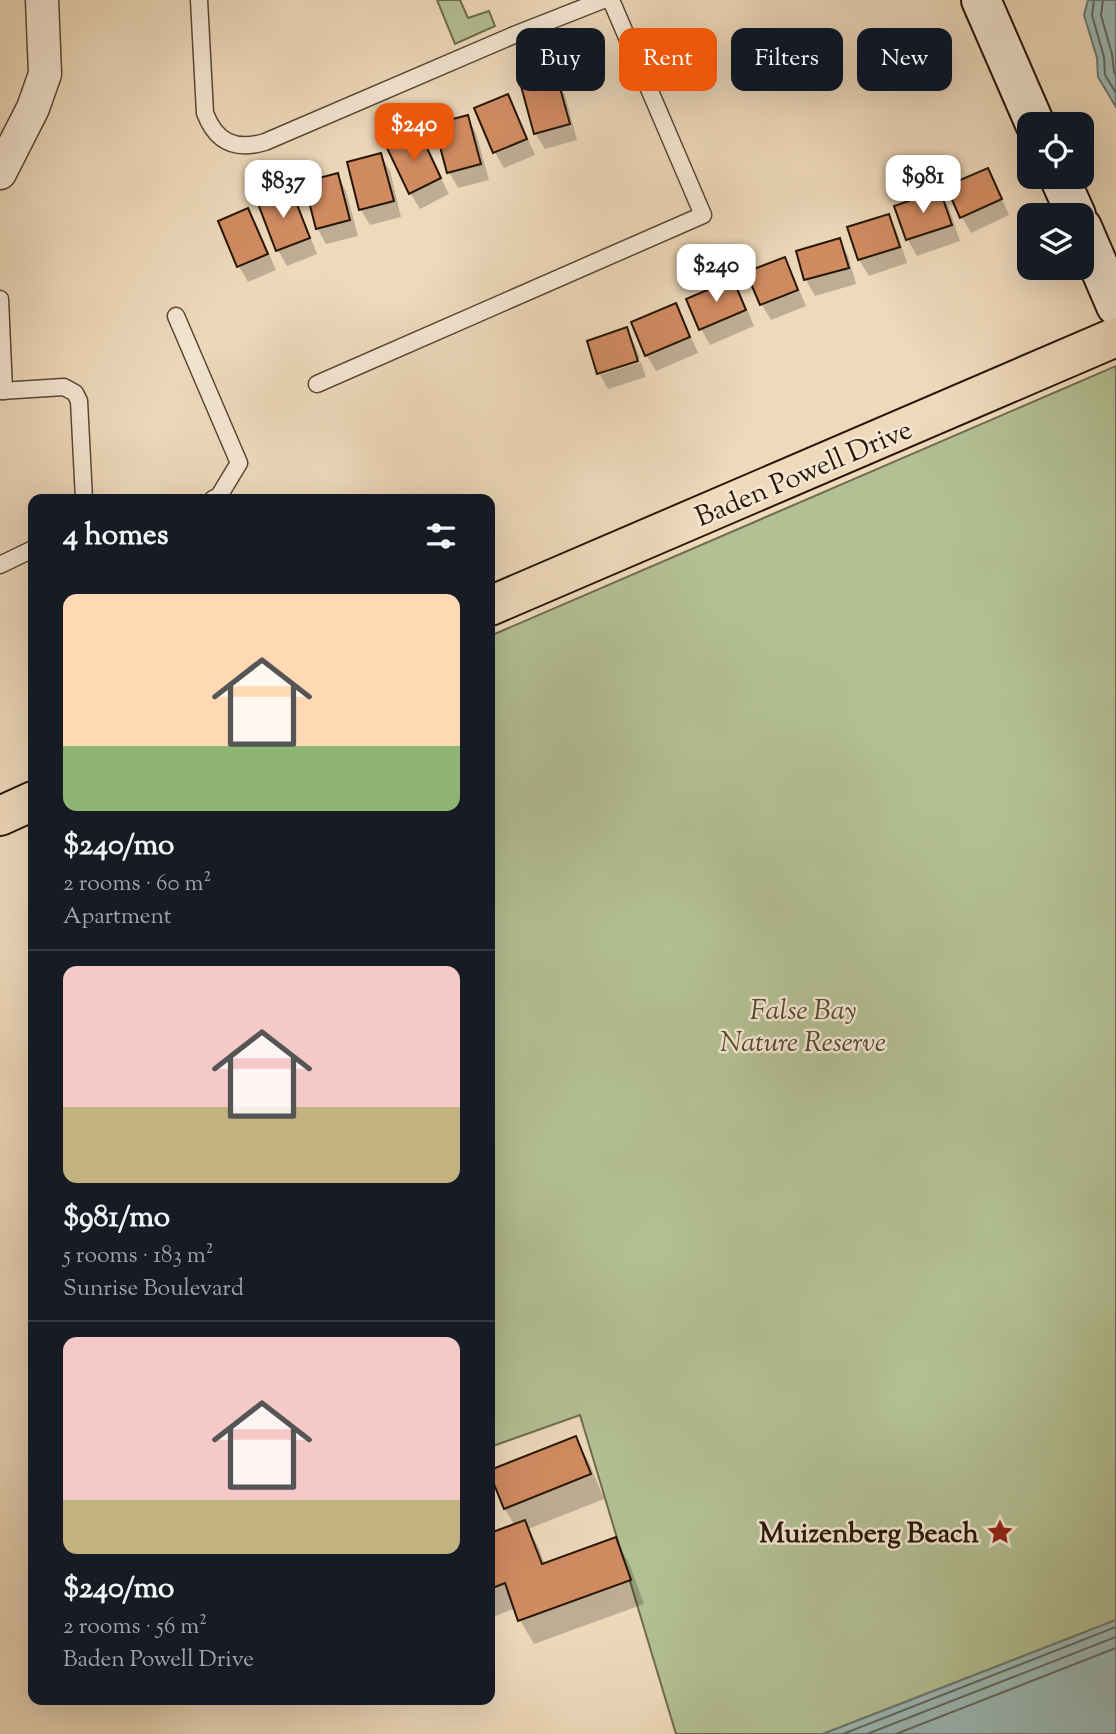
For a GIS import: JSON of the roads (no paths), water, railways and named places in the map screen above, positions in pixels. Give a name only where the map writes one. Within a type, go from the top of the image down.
[{"type":"main road","name":"Baden Powell Drive","points":[[495,604],[1116,337]]},
{"type":"main road","points":[[0,816],[28,803]]},
{"type":"street","points":[[0,173],[33,108],[45,74],[42,0]]},
{"type":"street","points":[[981,0],[1030,112]]},
{"type":"street","points":[[1094,255],[1116,306]]},
{"type":"lane","points":[[199,0],[205,113],[218,136],[237,145],[252,146],[603,0]]},
{"type":"lane","points":[[317,384],[703,215],[611,0]]},
{"type":"lane","points":[[0,299],[2,391],[64,387],[75,393],[79,401],[84,494]]},
{"type":"lane","points":[[176,316],[239,463],[220,494]]},
{"type":"lane","points":[[0,565],[28,551]]},
{"type":"water","points":[[1088,0],[1116,0],[1116,107],[1098,77],[1097,58],[1084,15]]},
{"type":"water","points":[[1116,1620],[1116,1734],[823,1734]]},
{"type":"place","name":"Muizenberg Beach","points":[[1000,1532]]},
{"type":"park label","name":"False Bay Nature Reserve","points":[[803,1025]]}]
